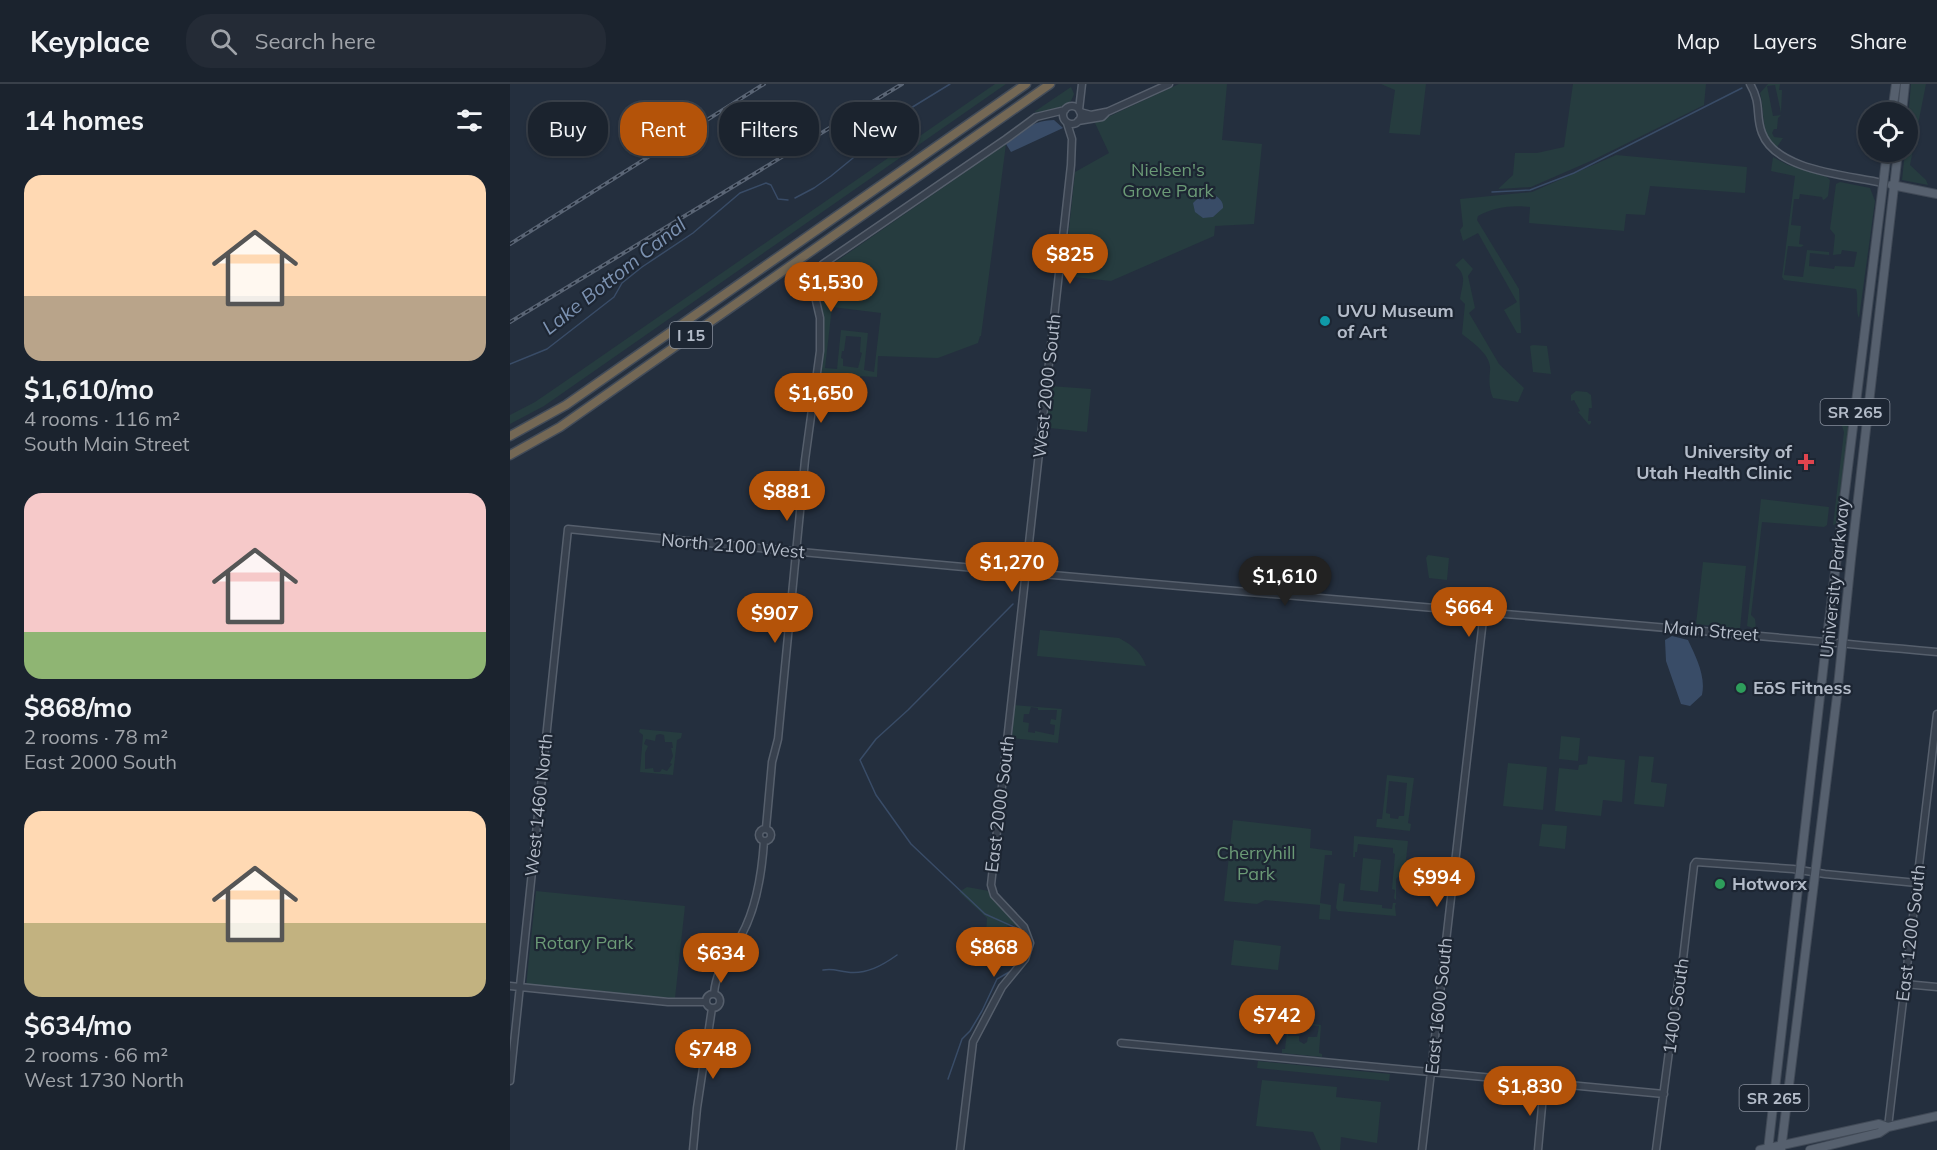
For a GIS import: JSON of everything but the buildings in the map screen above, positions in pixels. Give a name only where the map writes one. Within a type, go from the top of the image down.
[{"type":"highway","name":"I 15","points":[[510,436],[566,405],[1026,84]]},
{"type":"highway","name":"I 15","points":[[510,455],[560,427],[1050,84]]},
{"type":"main road","points":[[1893,102],[1896,84]]},
{"type":"main road","points":[[1903,102],[1905,84]]},
{"type":"main road","name":"University Parkway","points":[[1801,871],[1885,162]]},
{"type":"main road","name":"University Parkway","points":[[1781,1148],[1837,696],[1897,162]]},
{"type":"main road","points":[[1882,183],[1937,194]]},
{"type":"main road","name":"SR 265","points":[[1766,1149],[1801,871]]},
{"type":"main road","points":[[1810,1150],[1879,1133],[1888,1127],[1937,1116]]},
{"type":"main road","points":[[1766,1149],[1781,1148],[1879,1124],[1888,1127]]},
{"type":"street","points":[[1067,122],[1064,116],[1077,98],[1081,84]]},
{"type":"street","points":[[1078,122],[1081,117],[1079,111],[1081,84]]},
{"type":"street","points":[[714,994],[715,982],[723,962],[741,935],[753,905],[765,841],[769,840],[772,835],[766,828],[772,762],[778,739],[801,494],[820,343],[820,318],[814,292],[813,273],[1027,122],[1068,109],[1091,115],[1107,112],[1169,84]]},
{"type":"street","points":[[1750,84],[1759,105],[1762,134],[1770,147],[1786,159],[1799,164],[1882,183]]},
{"type":"street","points":[[1043,116],[1072,124],[1102,117],[1107,112]]},
{"type":"street","name":"West 2000 South","points":[[1026,572],[1071,165],[1072,140],[1067,122]]},
{"type":"street","name":"West 2000 South","points":[[1071,165],[1074,159],[1078,122]]},
{"type":"street","name":"North 2100 West","points":[[568,529],[897,562],[1026,572]]},
{"type":"street","name":"West 1460 North","points":[[510,1081],[568,529]]},
{"type":"street","name":"Main Street","points":[[1026,572],[1937,652]]},
{"type":"street","name":"East 2000 South","points":[[960,1150],[973,1042],[1002,987],[1025,959],[1030,947],[1030,939],[1024,927],[998,900],[991,885],[1026,572]]},
{"type":"street","name":"East 1600 South","points":[[1422,1150],[1484,611]]},
{"type":"street","name":"East 1200 South","points":[[1888,1127],[1937,714]]},
{"type":"street","name":"1400 South","points":[[1656,1150],[1694,865],[1696,862],[1706,862],[1801,871]]},
{"type":"street","points":[[1801,871],[1917,883]]},
{"type":"street","points":[[1905,984],[1937,987]]},
{"type":"street","points":[[510,987],[668,1002],[706,1002],[712,1008]]},
{"type":"street","points":[[706,1002],[707,998],[714,994]]},
{"type":"street","points":[[712,1008],[717,1007],[720,1003],[718,996],[714,994]]},
{"type":"street","points":[[693,1150],[712,1008]]},
{"type":"street","points":[[1121,1043],[1664,1094]]},
{"type":"street","points":[[1538,1150],[1544,1084]]},
{"type":"green space","points":[[995,84],[1006,84],[919,145],[919,137]]},
{"type":"green space","name":"Nielsen's Grove Park","points":[[1179,84],[1227,84],[1222,140],[1262,144],[1254,224],[1215,226],[1214,236],[1111,281],[1064,276],[1075,172],[1109,153],[1095,123]]},
{"type":"green space","points":[[1381,84],[1426,84],[1420,135],[1389,133],[1395,90]]},
{"type":"green space","points":[[1573,84],[1706,84],[1704,105],[1593,160],[1531,187],[1498,189],[1513,175],[1515,153],[1537,153],[1564,147]]},
{"type":"green space","points":[[1768,84],[1780,84],[1779,90],[1782,90],[1781,113],[1775,85],[1767,86],[1773,116],[1781,115],[1778,118],[1777,129],[1774,129],[1772,133],[1774,137],[1783,138],[1777,147],[1768,137],[1764,123],[1760,93]]},
{"type":"green space","points":[[1911,84],[1926,84],[1918,124],[1918,102],[1910,102]]},
{"type":"green space","points":[[1071,87],[1074,94],[1071,101],[1057,111],[1034,112]]},
{"type":"green space","points":[[1006,144],[981,336],[978,343],[938,358],[878,356],[877,377],[821,374],[823,323],[816,286],[818,274]],"holes":[[[832,307],[881,313],[874,372],[864,370],[868,333],[841,330],[837,369],[825,368]],[[846,336],[861,337],[860,352],[862,353],[858,368],[843,366],[841,358]]]},
{"type":"green space","points":[[1616,155],[1747,167],[1745,193],[1650,186],[1645,215],[1626,214],[1624,231],[1529,223],[1530,207],[1503,207],[1478,216],[1477,220],[1519,289],[1521,333],[1517,333],[1504,310],[1517,302],[1478,233],[1463,241],[1460,230],[1463,226],[1460,199],[1532,192]]},
{"type":"green space","points":[[891,156],[903,156],[544,406],[510,424],[510,415],[535,402]]},
{"type":"green space","points":[[1773,157],[1788,165],[1827,177],[1830,180],[1828,196],[1825,199],[1800,194],[1799,199],[1794,199],[1791,225],[1801,226],[1799,244],[1804,245],[1801,247],[1788,246],[1784,275],[1803,277],[1807,250],[1829,252],[1829,255],[1810,253],[1809,266],[1834,269],[1835,266],[1854,267],[1857,252],[1842,250],[1841,254],[1833,255],[1835,235],[1830,229],[1836,184],[1840,182],[1870,188],[1875,201],[1859,318],[1856,289],[1784,280],[1782,277],[1795,176],[1771,171]]},
{"type":"green space","points":[[1904,162],[1911,162],[1910,165],[1926,180],[1928,185],[1902,180]]},
{"type":"green space","points":[[1463,258],[1473,269],[1468,276],[1475,308],[1469,313],[1499,364],[1524,388],[1518,402],[1493,398],[1488,360],[1481,350],[1462,334],[1465,304],[1460,299],[1463,277],[1455,265]]},
{"type":"green space","points":[[1530,346],[1547,346],[1551,374],[1533,372]]},
{"type":"green space","points":[[1050,386],[1091,389],[1087,432],[1050,428],[1046,425]]},
{"type":"green space","points":[[1576,391],[1587,392],[1591,395],[1592,408],[1589,408],[1588,421],[1591,423],[1589,425],[1578,412],[1580,411],[1574,400],[1571,401],[1571,395]]},
{"type":"green space","points":[[1842,411],[1847,412],[1850,419],[1836,524],[1833,525],[1844,432],[1838,414]]},
{"type":"green space","points":[[1761,499],[1829,507],[1827,525],[1824,527],[1762,522],[1751,615],[1755,619],[1756,629],[1747,626]]},
{"type":"green space","points":[[1428,555],[1449,558],[1447,580],[1429,578],[1426,558]]},
{"type":"green space","points":[[1703,562],[1746,566],[1740,629],[1696,624]]},
{"type":"green space","points":[[1040,630],[1119,638],[1136,649],[1146,666],[1037,656]]},
{"type":"green space","points":[[1014,705],[1062,709],[1058,743],[1012,738]],"holes":[[[1031,707],[1038,708],[1038,710],[1057,710],[1056,720],[1051,719],[1050,724],[1055,725],[1054,735],[1028,732],[1029,723],[1023,722],[1024,714],[1029,714]]]},
{"type":"green space","points":[[640,729],[682,733],[681,738],[677,740],[673,775],[640,772],[643,735],[639,732]],"holes":[[[656,735],[664,735],[665,742],[672,742],[673,756],[670,763],[672,764],[667,771],[662,769],[660,772],[654,772],[653,768],[645,769],[645,753],[648,746],[644,744],[646,739],[655,741]]]},
{"type":"green space","points":[[1561,736],[1580,738],[1578,761],[1559,759]]},
{"type":"green space","points":[[1588,756],[1625,760],[1622,802],[1603,800],[1601,816],[1555,811],[1559,768],[1578,770],[1579,765],[1587,764]]},
{"type":"green space","points":[[1639,756],[1654,757],[1651,782],[1667,784],[1664,807],[1634,804]]},
{"type":"green space","points":[[1508,763],[1547,767],[1543,810],[1503,806]]},
{"type":"green space","points":[[1387,775],[1414,778],[1408,823],[1411,824],[1410,831],[1376,827],[1377,819],[1382,819]],"holes":[[[1389,781],[1407,783],[1404,816],[1399,816],[1398,819],[1390,818],[1390,814],[1386,813]]]},
{"type":"green space","name":"Cherryhill Park","points":[[1233,820],[1311,829],[1310,848],[1332,851],[1332,855],[1325,855],[1320,903],[1331,905],[1330,920],[1319,919],[1320,905],[1265,900],[1257,904],[1224,901]]},
{"type":"green space","points":[[1542,824],[1567,826],[1565,849],[1539,846]]},
{"type":"green space","points":[[1354,836],[1408,841],[1405,870],[1396,879],[1396,900],[1395,890],[1392,889],[1395,854],[1393,848],[1358,844],[1357,852],[1353,857]]},
{"type":"green space","points":[[1363,858],[1381,860],[1378,892],[1360,890]]},
{"type":"green space","points":[[1339,883],[1345,884],[1343,901],[1382,905],[1382,908],[1392,909],[1393,903],[1396,903],[1396,916],[1338,911],[1336,908]]},
{"type":"green space","points":[[967,887],[989,891],[1020,928],[1011,924],[1007,927],[1010,938],[986,934],[987,918],[959,892]]},
{"type":"green space","name":"Rotary Park","points":[[536,891],[685,906],[675,998],[526,987]]},
{"type":"green space","points":[[1234,940],[1281,946],[1278,970],[1231,965]]},
{"type":"green space","points":[[1296,1012],[1313,1013],[1312,1024],[1321,1025],[1319,1053],[1322,1057],[1282,1053],[1282,1049],[1285,1049],[1289,1015],[1295,1015]],"holes":[[[1296,1012],[1311,1014],[1310,1025],[1319,1026],[1317,1037],[1308,1037],[1304,1044],[1299,1041],[1299,1036],[1288,1036],[1290,1023],[1295,1023]]]},
{"type":"green space","points":[[1258,1061],[1390,1074],[1389,1081],[1257,1068]]},
{"type":"green space","points":[[1262,1080],[1337,1087],[1336,1097],[1381,1102],[1377,1143],[1341,1137],[1340,1150],[1321,1150],[1313,1132],[1256,1126]]},
{"type":"water","points":[[1054,120],[1063,128],[1011,152],[1006,144],[1039,122]]},
{"type":"water","points":[[1209,193],[1219,198],[1223,208],[1213,217],[1203,218],[1195,212],[1193,203],[1200,196]]},
{"type":"water","points":[[1672,636],[1688,640],[1703,681],[1702,695],[1690,706],[1681,704],[1666,661],[1665,640]]},
{"type":"waterway","name":"Lake Bottom Canal","points":[[795,198],[831,176],[906,111],[950,84]]},
{"type":"waterway","points":[[1492,192],[1530,190],[1574,173],[1742,88]]},
{"type":"waterway","name":"Lake Bottom Canal","points":[[510,364],[547,349],[614,297],[622,283],[693,233],[740,193],[766,183],[771,185],[778,199],[788,200]]},
{"type":"waterway","points":[[948,1079],[962,1039],[970,1031],[982,1011],[997,979],[1011,971],[1021,959],[1025,946],[1023,931],[985,914],[911,844],[876,795],[860,760],[876,739],[908,710],[1013,604]]},
{"type":"waterway","points":[[823,970],[854,973],[867,971],[897,955]]},
{"type":"railway","points":[[510,244],[764,84]]},
{"type":"railway","points":[[510,322],[902,84]]},
{"type":"place","name":"UVU Museum of Art","points":[[1325,321]]},
{"type":"place","name":"University of Utah Health Clinic","points":[[1806,462]]},
{"type":"place","name":"EōS Fitness","points":[[1741,688]]},
{"type":"place","name":"Hotworx","points":[[1720,884]]}]
